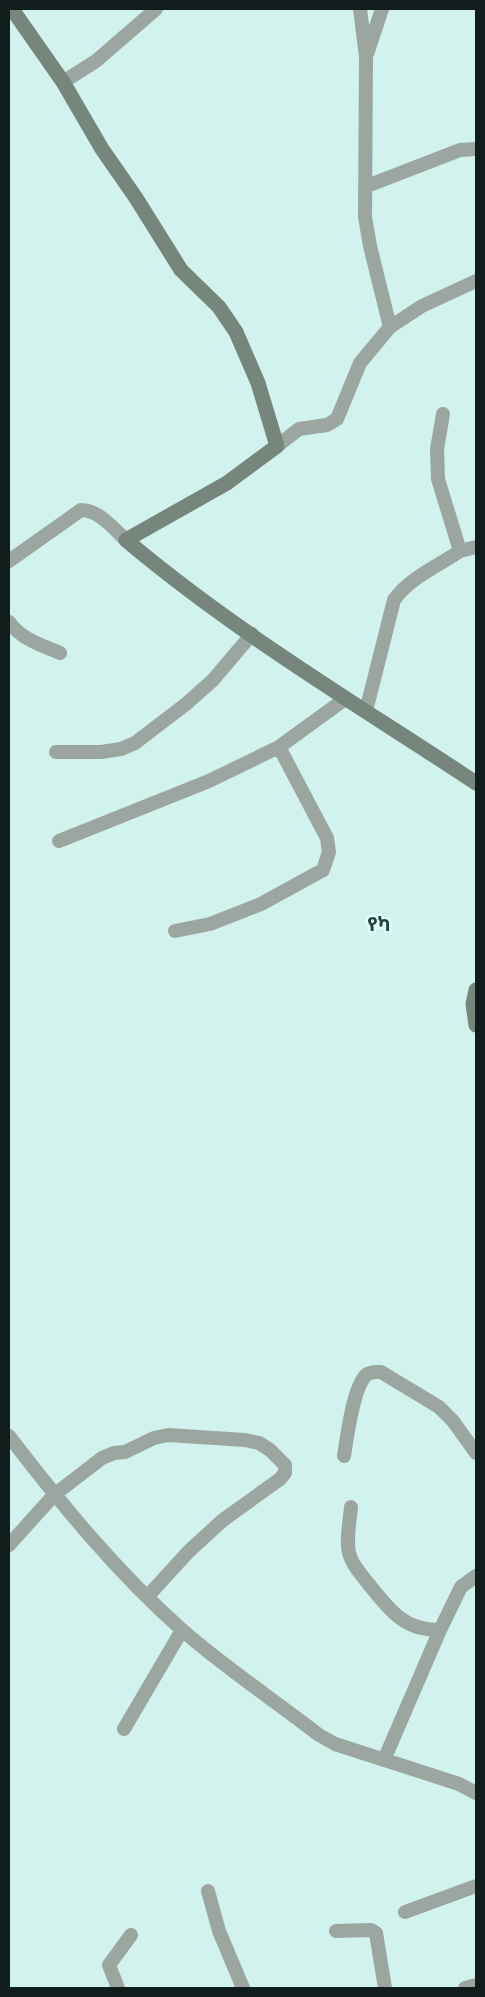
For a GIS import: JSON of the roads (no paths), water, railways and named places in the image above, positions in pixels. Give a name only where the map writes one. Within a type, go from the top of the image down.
[{"type":"street","points":[[12,9],[63,82],[102,149],[136,198],[181,270],[219,307],[236,332],[258,383],[277,446]]},
{"type":"street","points":[[63,82],[96,62],[156,9]]},
{"type":"street","points":[[360,9],[366,57],[367,186],[365,217],[390,326]]},
{"type":"street","points":[[366,57],[382,9]]},
{"type":"street","points":[[367,186],[460,150],[476,149]]},
{"type":"street","points":[[126,540],[228,483],[299,429],[327,425],[337,419],[360,363],[390,326],[422,306],[476,280]]},
{"type":"street","points":[[443,414],[437,449],[438,479],[460,552]]},
{"type":"street","points":[[9,561],[81,510],[89,510],[170,577],[345,699],[476,784]]},
{"type":"street","points":[[366,711],[394,600],[400,590],[460,552],[476,547]]},
{"type":"street","points":[[9,622],[15,630],[27,639],[60,653]]},
{"type":"street","points":[[56,752],[101,752],[121,749],[135,742],[186,704],[213,680],[252,634]]},
{"type":"street","points":[[59,840],[209,781],[280,747],[345,699]]},
{"type":"street","points":[[176,931],[210,924],[253,907],[323,870],[329,852],[327,838],[280,747]]},
{"type":"street","points":[[476,990],[473,1004],[476,1025]]},
{"type":"street","points":[[344,1456],[352,1409],[365,1376],[372,1372],[381,1372],[438,1407],[452,1420],[476,1453]]},
{"type":"street","points":[[9,1545],[54,1495],[102,1458],[114,1452],[125,1452],[154,1438],[168,1435],[259,1443],[270,1450],[285,1465],[285,1473],[280,1479],[223,1520],[189,1551],[147,1597]]},
{"type":"street","points":[[9,1436],[54,1495],[147,1597],[182,1630],[320,1735],[336,1744],[459,1784],[476,1793]]},
{"type":"street","points":[[351,1507],[349,1555],[354,1565],[386,1607],[399,1618],[412,1626],[424,1630],[440,1630]]},
{"type":"street","points":[[384,1760],[440,1630],[461,1587],[476,1576]]},
{"type":"street","points":[[124,1729],[182,1630]]},
{"type":"street","points":[[405,1912],[476,1886]]},
{"type":"street","points":[[208,1891],[222,1940],[243,1988]]},
{"type":"street","points":[[336,1931],[371,1930],[376,1933],[385,1988]]},
{"type":"street","points":[[118,1988],[109,1965],[131,1935]]},
{"type":"street","points":[[465,1988],[476,1986]]},
{"type":"district","name":"የካ","points":[[379,924]]}]
